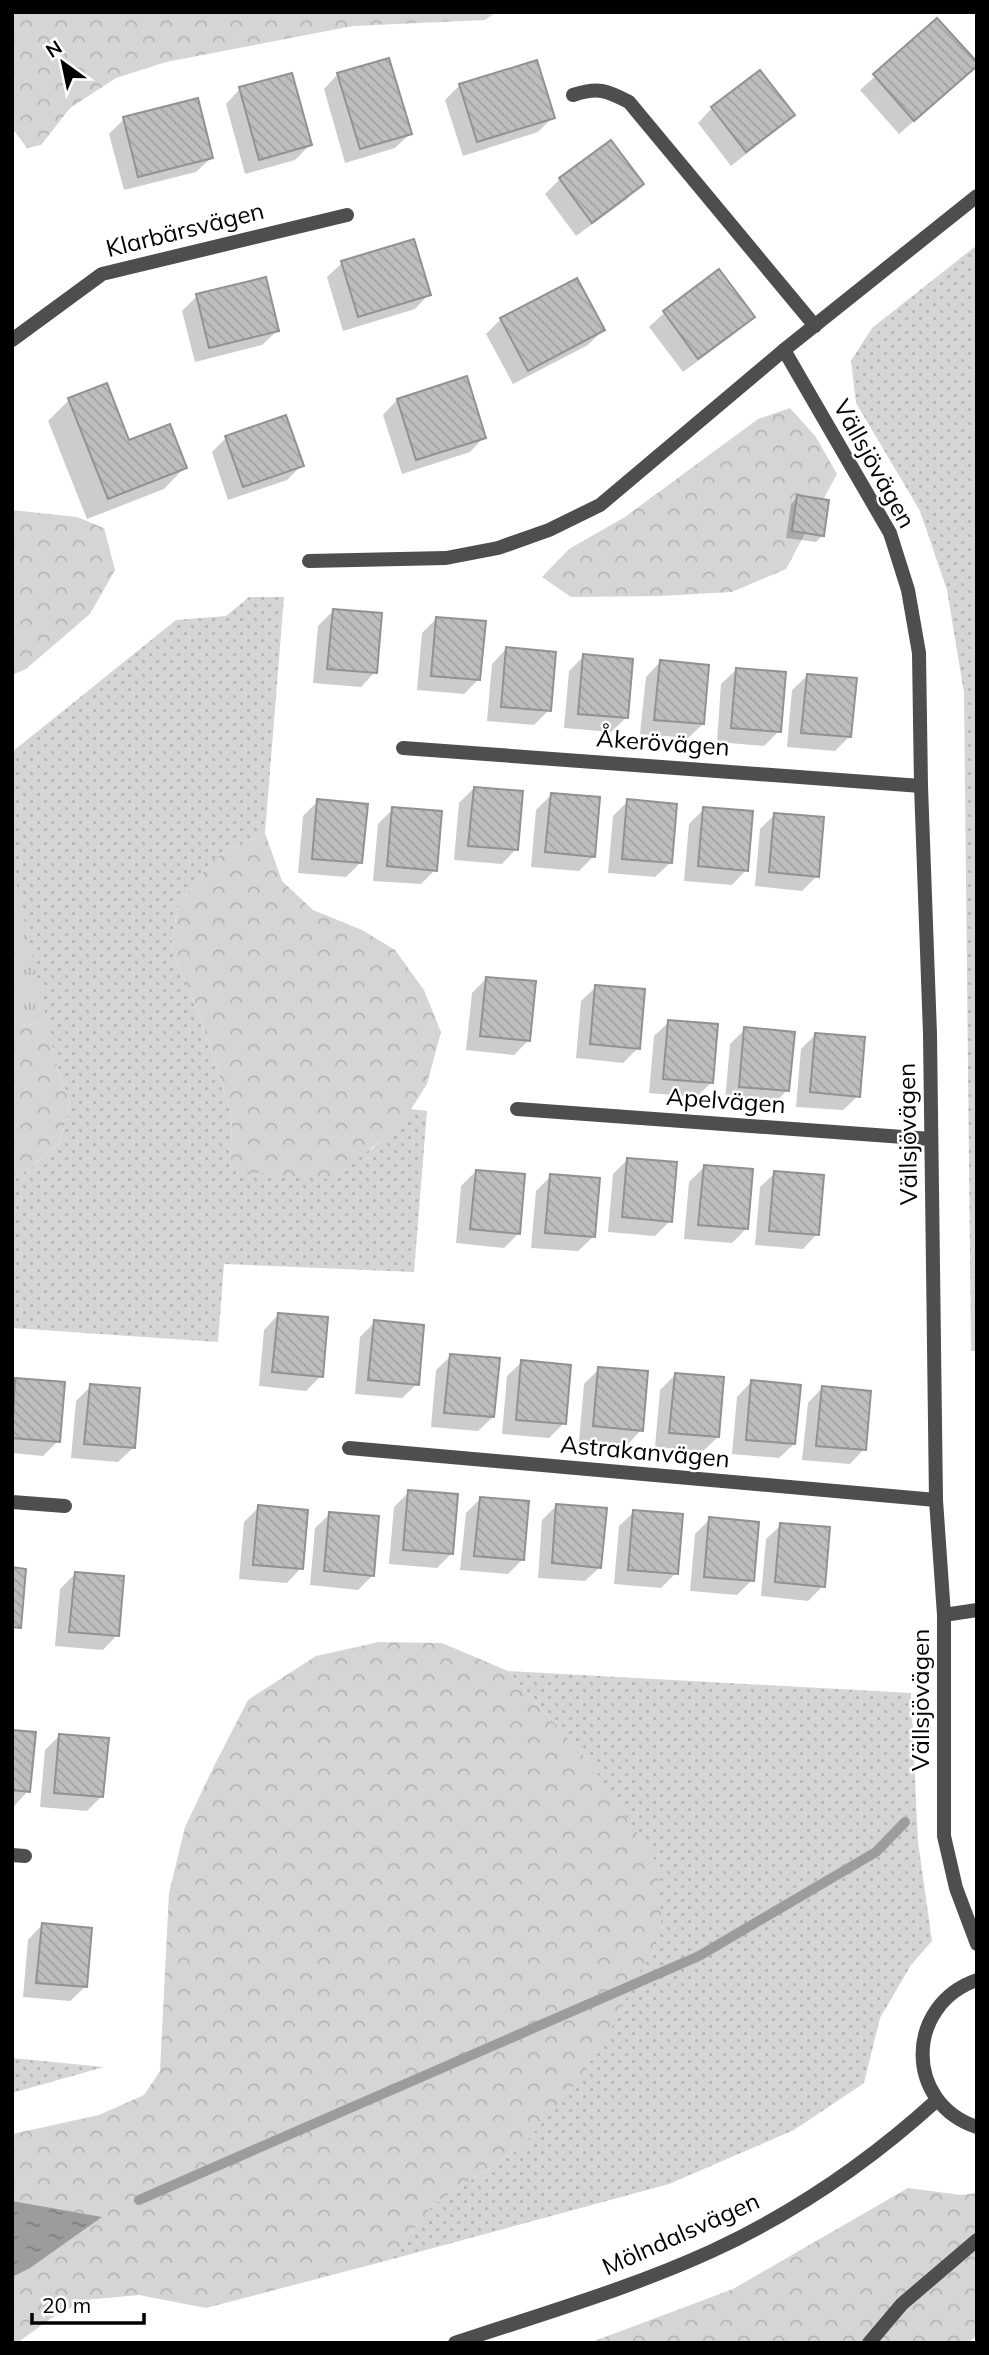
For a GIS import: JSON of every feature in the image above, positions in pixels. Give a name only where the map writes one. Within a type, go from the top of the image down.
[{"type":"street","points":[[573,95],[594,88],[613,93],[629,102],[815,326]]},
{"type":"street","points":[[309,561],[446,558],[498,548],[549,530],[600,505],[784,350],[977,196]]},
{"type":"street","name":"Klarbärsvägen","points":[[12,340],[102,274],[347,215]]},
{"type":"street","name":"Vällsjövägen","points":[[784,350],[890,533],[908,590],[919,653],[920,786],[932,1139],[936,1500],[944,1615],[944,1836],[956,1888],[977,1944]]},
{"type":"street","name":"Åkerövägen","points":[[403,748],[920,786]]},
{"type":"street","name":"Apelvägen","points":[[517,1109],[932,1139]]},
{"type":"street","name":"Astrakanvägen","points":[[349,1448],[936,1500]]},
{"type":"street","points":[[12,1502],[65,1506]]},
{"type":"street","points":[[944,1615],[977,1610]]},
{"type":"street","points":[[977,1980],[947,1997],[928,2024],[922,2046],[923,2069],[937,2100],[953,2116],[977,2127]]},
{"type":"street","name":"Mölndalsvägen","points":[[455,2343],[632,2283],[712,2251],[781,2215],[843,2177],[937,2100]]},
{"type":"street","points":[[869,2343],[902,2304],[977,2240]]},
{"type":"green space","points":[[12,12],[496,12],[485,20],[353,26],[166,62],[116,78],[70,108],[41,145],[27,148],[12,128]]},
{"type":"green space","points":[[977,245],[977,1351],[971,1351],[964,693],[947,590],[920,511],[856,403],[851,361],[872,328]]},
{"type":"green space","points":[[790,408],[816,437],[837,474],[786,569],[732,592],[660,596],[571,597],[542,577],[569,549],[625,517],[758,419]]},
{"type":"green space","points":[[12,510],[77,517],[104,528],[115,570],[90,614],[26,669],[12,675]]},
{"type":"green space","points":[[249,597],[284,597],[265,833],[214,858],[178,906],[171,948],[202,1021],[232,1117],[230,1171],[372,1149],[411,1109],[427,1111],[414,1272],[224,1264],[218,1342],[12,1328],[12,1182],[60,1143],[70,1105],[57,1067],[12,870],[12,752],[176,620],[226,616]]},
{"type":"green space","points":[[265,833],[282,881],[313,910],[362,930],[395,950],[424,990],[441,1032],[427,1084],[403,1122],[334,1179],[230,1171],[232,1117],[202,1021],[171,948],[178,906],[214,858]]},
{"type":"green space","points":[[12,870],[47,1022],[21,1026],[12,1019]]},
{"type":"green space","points":[[12,1019],[21,1026],[47,1022],[57,1067],[70,1105],[60,1143],[12,1182]]},
{"type":"green space","points":[[379,1642],[442,1643],[508,1671],[591,1764],[657,1863],[662,1928],[606,2039],[574,2085],[522,2147],[434,2204],[389,2260],[206,2308],[139,2295],[85,2300],[50,2319],[17,2343],[12,2343],[12,2134],[99,2115],[144,2095],[160,2071],[169,1893],[185,1827],[248,1700],[316,1656]]},
{"type":"green space","points":[[508,1671],[911,1693],[918,1842],[932,1941],[911,1965],[880,2018],[864,2083],[794,2130],[669,2184],[389,2260],[434,2204],[522,2147],[591,1764]]},
{"type":"green space","points":[[12,2058],[104,2067],[12,2093]]},
{"type":"green space","points":[[908,2188],[961,2195],[977,2193],[977,2336],[967,2343],[589,2343],[733,2289]]},
{"type":"water","points":[[12,2201],[102,2217],[30,2268],[12,2277]]},
{"type":"building","points":[[937,18],[977,62],[977,66],[914,121],[873,74]]},
{"type":"building","points":[[389,58],[412,134],[360,149],[337,73]]},
{"type":"building","points":[[537,60],[555,118],[477,142],[459,84]]},
{"type":"building","points":[[760,70],[795,115],[746,152],[711,107]]},
{"type":"building","points":[[292,73],[312,145],[259,160],[239,87]]},
{"type":"building","points":[[198,98],[213,158],[138,177],[123,117]]},
{"type":"building","points":[[611,140],[644,184],[592,223],[559,178]]},
{"type":"building","points":[[414,239],[431,295],[358,317],[341,261]]},
{"type":"building","points":[[719,269],[755,317],[698,359],[663,311]]},
{"type":"building","points":[[266,277],[279,331],[209,348],[196,294]]},
{"type":"building","points":[[577,278],[605,330],[528,371],[500,318]]},
{"type":"building","points":[[467,376],[486,438],[416,460],[397,399]]},
{"type":"building","points":[[107,383],[129,440],[170,424],[187,468],[108,499],[68,398]]},
{"type":"building","points":[[286,415],[304,466],[243,487],[225,436]]},
{"type":"building","points":[[797,495],[829,500],[824,536],[792,531]]},
{"type":"building","points":[[333,609],[382,613],[377,673],[327,669]]},
{"type":"building","points":[[436,617],[486,621],[480,680],[431,676]]},
{"type":"building","points":[[506,647],[556,652],[551,711],[501,707]]},
{"type":"building","points":[[583,654],[633,659],[628,718],[578,714]]},
{"type":"building","points":[[660,660],[709,665],[704,724],[654,720]]},
{"type":"building","points":[[736,668],[786,672],[781,732],[731,728]]},
{"type":"building","points":[[807,674],[857,678],[851,737],[801,733]]},
{"type":"building","points":[[474,787],[523,791],[518,850],[468,846]]},
{"type":"building","points":[[551,793],[600,797],[595,857],[545,852]]},
{"type":"building","points":[[317,799],[368,804],[362,863],[312,859]]},
{"type":"building","points":[[627,799],[677,804],[672,863],[622,859]]},
{"type":"building","points":[[392,807],[442,811],[437,871],[387,866]]},
{"type":"building","points":[[703,807],[753,811],[748,871],[698,866]]},
{"type":"building","points":[[774,813],[824,817],[819,877],[769,872]]},
{"type":"building","points":[[486,977],[536,981],[530,1041],[480,1036]]},
{"type":"building","points":[[595,985],[645,989],[640,1049],[590,1044]]},
{"type":"building","points":[[668,1020],[718,1024],[713,1083],[663,1079]]},
{"type":"building","points":[[744,1027],[795,1032],[789,1091],[739,1087]]},
{"type":"building","points":[[815,1033],[865,1037],[860,1097],[810,1092]]},
{"type":"building","points":[[627,1158],[677,1162],[672,1222],[622,1217]]},
{"type":"building","points":[[704,1165],[753,1169],[748,1229],[698,1225]]},
{"type":"building","points":[[476,1170],[525,1174],[520,1234],[470,1229]]},
{"type":"building","points":[[774,1171],[824,1175],[819,1235],[769,1231]]},
{"type":"building","points":[[550,1174],[600,1178],[595,1237],[545,1233]]},
{"type":"building","points":[[278,1313],[328,1317],[323,1377],[272,1372]]},
{"type":"building","points":[[374,1320],[424,1325],[419,1385],[368,1380]]},
{"type":"building","points":[[450,1354],[500,1358],[494,1417],[444,1413]]},
{"type":"building","points":[[521,1360],[571,1365],[566,1424],[516,1420]]},
{"type":"building","points":[[598,1367],[648,1371],[643,1431],[593,1426]]},
{"type":"building","points":[[675,1373],[724,1377],[719,1437],[669,1433]]},
{"type":"building","points":[[15,1378],[65,1382],[60,1442],[12,1438]]},
{"type":"building","points":[[751,1380],[801,1385],[795,1444],[746,1440]]},
{"type":"building","points":[[90,1384],[140,1388],[135,1448],[84,1444]]},
{"type":"building","points":[[822,1386],[871,1391],[866,1450],[816,1446]]},
{"type":"building","points":[[408,1490],[458,1494],[453,1554],[403,1550]]},
{"type":"building","points":[[480,1497],[529,1501],[524,1560],[474,1556]]},
{"type":"building","points":[[556,1504],[607,1508],[601,1568],[552,1563]]},
{"type":"building","points":[[258,1505],[308,1510],[303,1569],[253,1565]]},
{"type":"building","points":[[633,1510],[683,1514],[678,1574],[628,1570]]},
{"type":"building","points":[[329,1512],[379,1516],[374,1576],[324,1571]]},
{"type":"building","points":[[709,1517],[759,1522],[754,1581],[704,1577]]},
{"type":"building","points":[[780,1523],[830,1527],[825,1587],[775,1582]]},
{"type":"building","points":[[12,1567],[26,1569],[21,1628],[12,1627]]},
{"type":"building","points":[[75,1572],[124,1576],[119,1636],[69,1632]]},
{"type":"building","points":[[12,1730],[36,1732],[30,1792],[12,1790]]},
{"type":"building","points":[[59,1734],[109,1738],[103,1797],[54,1793]]},
{"type":"building","points":[[42,1923],[92,1928],[87,1987],[36,1983]]},
{"type":"waterway","points":[[139,2200],[699,1956],[876,1852],[905,1822]]}]
